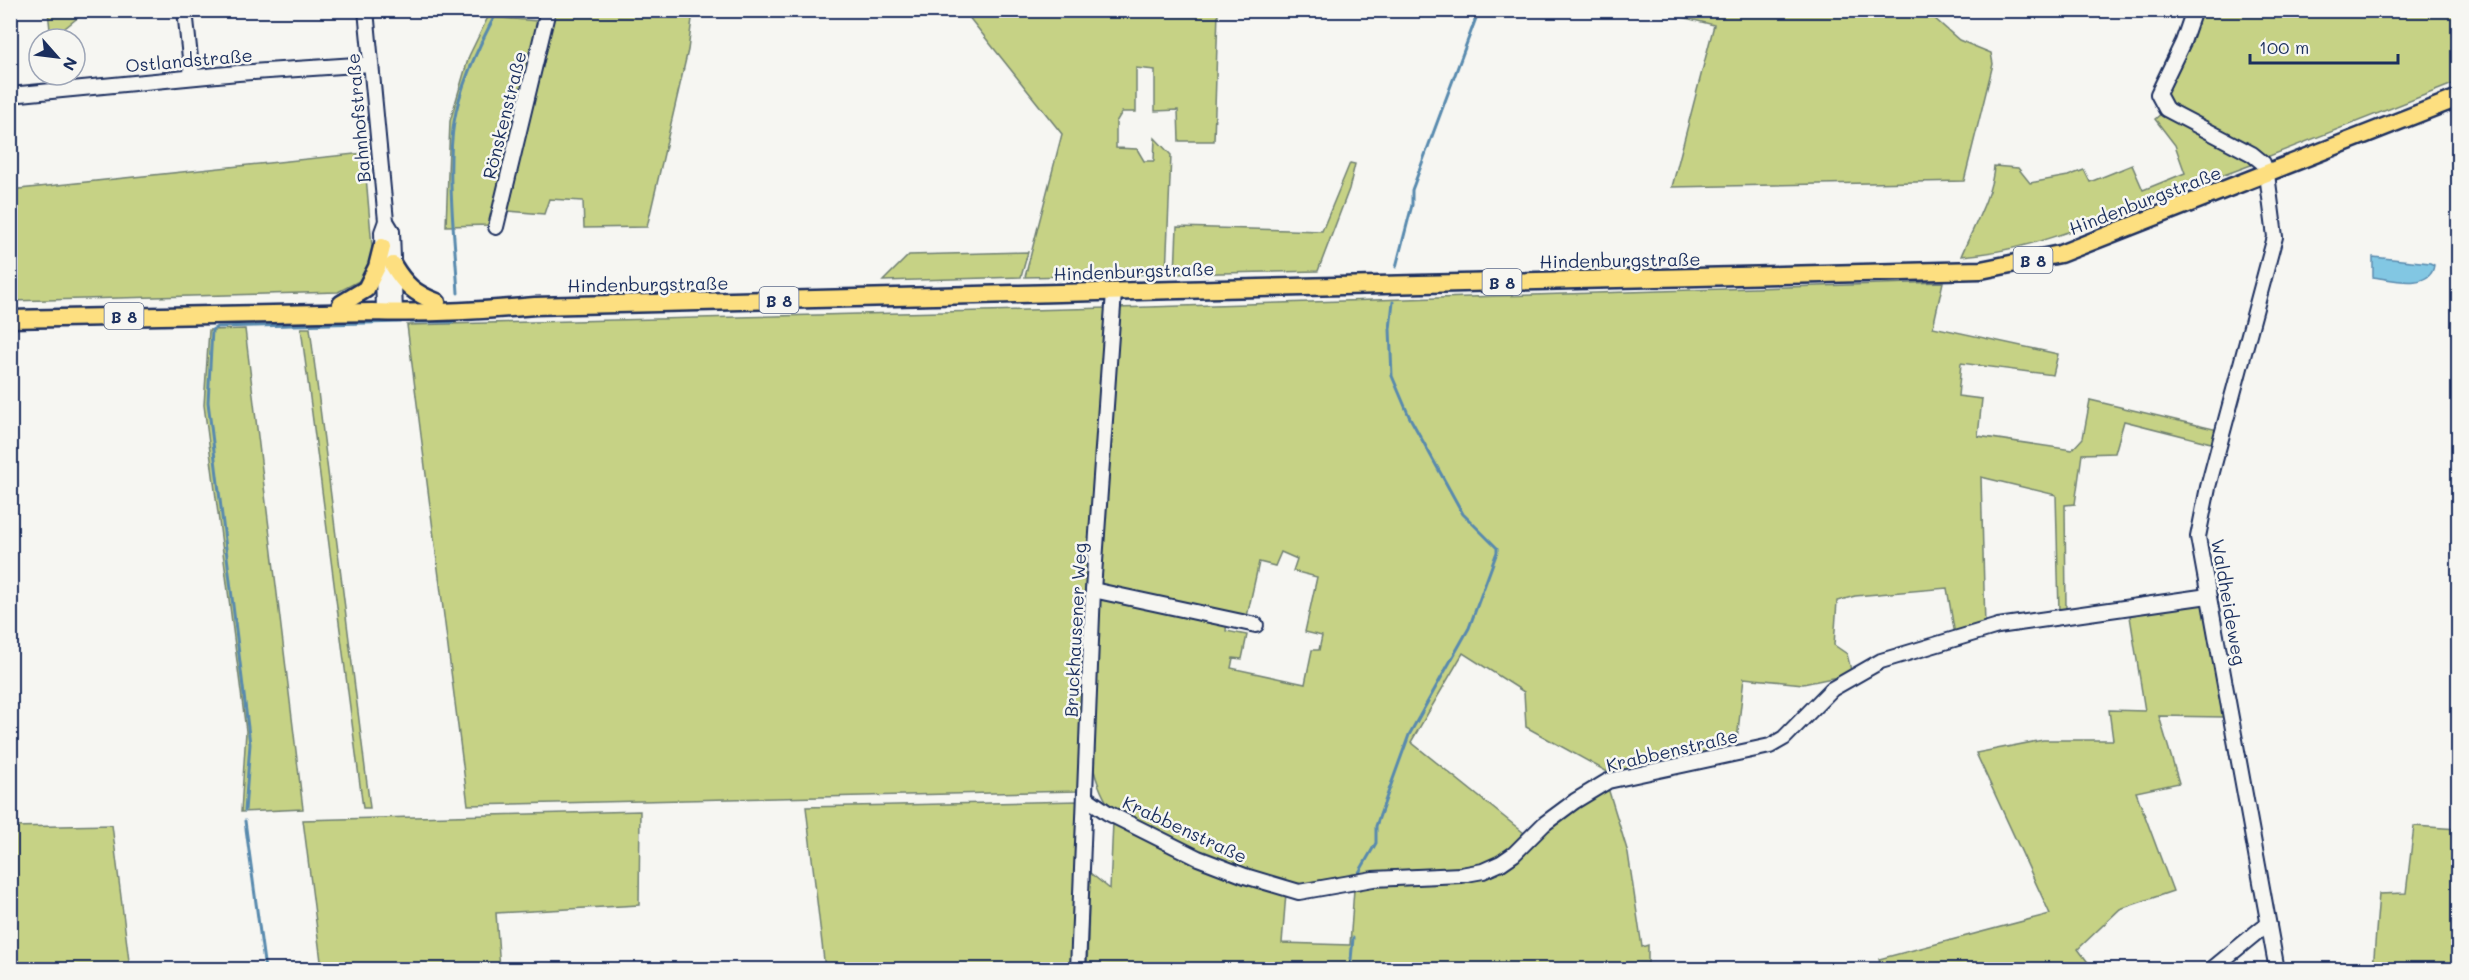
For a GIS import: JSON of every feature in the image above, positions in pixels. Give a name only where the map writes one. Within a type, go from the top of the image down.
[{"type":"main road","name":"Hindenburgstraße","points":[[238,314],[341,304],[481,310],[535,306],[1168,289],[1981,270],[2060,254],[2458,98]]},
{"type":"main road","points":[[341,304],[366,289],[377,267],[382,247]]},
{"type":"main road","points":[[393,265],[409,288],[421,297],[437,302]]},
{"type":"main road","name":"Hindenburgstraße","points":[[10,319],[238,314],[482,300],[535,306]]},
{"type":"street","points":[[185,10],[192,77]]},
{"type":"street","name":"Bahnhofstraße","points":[[366,10],[386,221],[382,232],[382,247],[389,307]]},
{"type":"street","name":"Rönskenstraße","points":[[496,227],[548,10]]},
{"type":"street","points":[[2194,10],[2183,42],[2158,94],[2166,109],[2252,154],[2263,163],[2267,174]]},
{"type":"street","name":"Ostlandstraße","points":[[10,95],[192,77],[371,64]]},
{"type":"street","name":"Waldheideweg","points":[[2267,174],[2275,237],[2202,508],[2199,537],[2277,969]]},
{"type":"street","name":"Bahnhofstraße","points":[[386,221],[392,231],[393,265],[389,307]]},
{"type":"street","name":"Bruckhausener Weg","points":[[1078,969],[1094,590],[1114,292]]},
{"type":"street","points":[[1094,590],[1256,626]]},
{"type":"street","name":"Krabbenstraße","points":[[1086,797],[1108,813],[1198,858],[1245,876],[1299,892],[1373,879],[1461,875],[1483,871],[1501,863],[1514,854],[1544,824],[1575,801],[1608,781],[1770,746],[1784,738],[1832,689],[1881,660],[1998,626],[2208,596]]},
{"type":"street","points":[[2211,969],[2262,928],[2269,926]]},
{"type":"green space","points":[[2454,10],[2458,17],[2458,82],[2267,157],[2174,107],[2168,102],[2164,90],[2198,11]]},
{"type":"green space","points":[[48,11],[85,12],[66,27],[50,27]]},
{"type":"green space","points":[[554,11],[693,11],[688,50],[647,227],[584,228],[583,201],[549,199],[544,214],[508,211]]},
{"type":"green space","points":[[964,11],[1218,11],[1214,141],[1179,141],[1178,110],[1155,111],[1155,70],[1136,68],[1136,112],[1122,112],[1116,122],[1116,148],[1137,149],[1144,161],[1154,161],[1155,138],[1171,155],[1166,274],[1025,277],[1062,134]]},
{"type":"green space","points":[[1658,11],[1935,11],[1933,17],[1959,40],[1991,53],[1993,64],[1964,181],[1672,187],[1714,25]]},
{"type":"green space","points":[[488,17],[538,21],[491,225],[446,226],[450,121],[469,56]]},
{"type":"green space","points":[[2162,113],[2251,160],[2251,165],[2053,237],[2000,251],[1961,256],[1986,199],[1994,166],[2018,168],[2030,183],[2068,176],[2084,170],[2090,182],[2132,165],[2143,190],[2185,173],[2175,145],[2155,119]]},
{"type":"green space","points":[[364,153],[373,258],[359,281],[338,292],[11,301],[10,190]]},
{"type":"green space","points":[[1350,163],[1355,164],[1349,189],[1318,271],[1175,274],[1177,227],[1322,231]]},
{"type":"green space","points":[[1028,252],[1021,277],[883,281],[909,255]]},
{"type":"green space","points":[[1943,282],[1933,327],[2058,354],[2053,375],[1961,363],[1958,396],[1982,399],[1978,436],[2072,450],[2083,438],[2090,400],[2218,430],[2215,444],[2124,421],[2115,453],[2082,454],[2075,504],[2065,505],[2066,611],[2059,612],[2056,495],[1981,477],[1985,627],[1955,635],[1947,588],[1855,596],[1837,601],[1834,645],[1847,654],[1852,674],[1803,684],[1744,678],[1736,749],[1613,775],[1526,727],[1524,692],[1463,653],[1411,742],[1524,833],[1498,859],[1458,870],[1332,879],[1310,887],[1277,881],[1215,859],[1110,807],[1106,801],[1097,780],[1090,750],[1095,605],[1106,595],[1227,621],[1226,631],[1247,635],[1242,659],[1233,658],[1231,668],[1305,684],[1312,650],[1319,650],[1322,636],[1305,632],[1317,577],[1293,571],[1297,559],[1281,552],[1275,566],[1259,562],[1246,621],[1097,587],[1117,308]]},
{"type":"green space","points":[[1108,308],[1078,791],[468,805],[407,325]]},
{"type":"green space","points":[[301,328],[310,328],[370,808],[363,808]]},
{"type":"green space","points":[[245,329],[303,809],[241,812],[246,731],[204,405],[209,330]]},
{"type":"green space","points":[[2204,600],[2224,717],[2159,716],[2179,783],[2136,792],[2173,891],[2120,909],[2078,949],[2093,969],[1881,969],[1879,959],[2050,914],[1976,753],[2043,740],[2113,740],[2109,710],[2145,711],[2129,610]]},
{"type":"green space","points":[[1608,788],[1628,853],[1642,947],[1648,945],[1648,970],[1235,970],[1224,962],[1223,969],[1087,969],[1090,873],[1110,889],[1113,822],[1286,893],[1282,943],[1350,945],[1354,889],[1361,884],[1465,881]]},
{"type":"green space","points":[[1079,801],[1070,969],[825,969],[806,807]]},
{"type":"green space","points":[[640,811],[639,905],[496,913],[500,969],[322,969],[303,820]]},
{"type":"green space","points":[[112,825],[130,969],[11,969],[11,827]]},
{"type":"green space","points":[[2414,826],[2458,829],[2458,969],[2373,969],[2379,894],[2406,893]]},
{"type":"water","points":[[2373,257],[2434,265],[2426,278],[2409,282],[2399,281],[2373,277]]},
{"type":"waterway","points":[[458,293],[451,185],[454,122],[472,64],[498,10]]},
{"type":"waterway","points":[[1396,267],[1412,205],[1412,190],[1479,10]]},
{"type":"waterway","points":[[1357,876],[1376,843],[1376,826],[1409,735],[1469,628],[1497,552],[1497,548],[1463,514],[1409,416],[1392,376],[1390,329],[1393,302]]},
{"type":"waterway","points":[[411,322],[452,322],[458,318]]},
{"type":"waterway","points":[[245,811],[250,744],[208,402],[212,330],[217,327],[401,322]]},
{"type":"waterway","points":[[245,821],[265,970]]},
{"type":"waterway","points":[[1350,970],[1353,938]]}]
